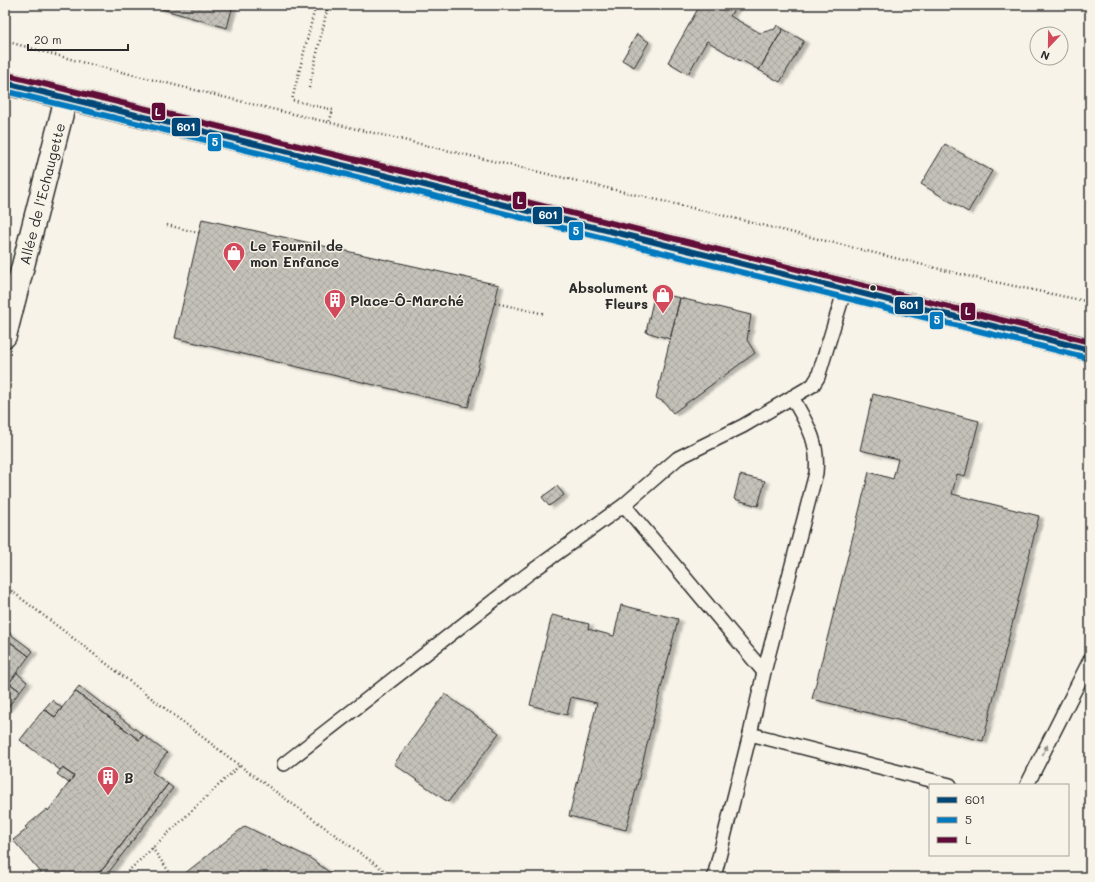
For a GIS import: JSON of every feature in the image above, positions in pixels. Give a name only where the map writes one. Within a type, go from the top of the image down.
[{"type":"street","points":[[5,83],[1090,350]]},
{"type":"street","name":"Allée de l'Echaugette","points":[[5,336],[66,98]]},
{"type":"lane","points":[[284,764],[528,574],[624,506],[678,458],[743,426],[813,385],[818,377],[845,289]]},
{"type":"lane","points":[[714,877],[764,672],[816,473],[818,458],[812,434],[792,397]]},
{"type":"lane","points":[[624,506],[764,672]]},
{"type":"lane","points":[[1028,784],[1090,660]]},
{"type":"lane","points":[[750,734],[946,784]]},
{"type":"path","points":[[309,88],[327,10],[315,8],[292,100],[333,110],[329,123]]},
{"type":"path","points":[[5,41],[86,63],[329,123],[714,213],[976,278],[1090,302]]},
{"type":"path","points":[[167,225],[198,233]]},
{"type":"path","points":[[495,303],[545,314]]},
{"type":"path","points":[[5,586],[239,766],[393,877]]},
{"type":"path","points":[[122,877],[239,766]]},
{"type":"path","points":[[152,848],[173,877]]},
{"type":"building","points":[[159,5],[233,5],[227,28],[158,8]]},
{"type":"building","points":[[700,5],[737,5],[730,16],[760,33],[775,29],[777,25],[783,29],[759,70],[743,61],[742,62],[707,41],[688,74],[668,62]]},
{"type":"building","points":[[783,29],[804,41],[780,82],[759,70]]},
{"type":"building","points":[[637,34],[649,42],[634,67],[622,60]]},
{"type":"building","points":[[945,144],[992,171],[968,212],[921,184]]},
{"type":"building","name":"Place-Ô-Marché","points":[[202,219],[499,285],[468,407],[175,338]]},
{"type":"building","name":"Absolument Fleurs","points":[[655,292],[680,298],[670,339],[646,332]]},
{"type":"building","points":[[680,298],[751,315],[747,340],[755,353],[673,413],[664,402],[656,398]]},
{"type":"building","points":[[873,394],[979,421],[965,476],[957,474],[952,494],[1039,516],[983,741],[812,699],[869,472],[893,479],[898,459],[860,450]]},
{"type":"building","points":[[740,475],[765,481],[758,506],[734,499]]},
{"type":"building","points":[[557,486],[564,495],[549,506],[542,497]]},
{"type":"building","points":[[621,605],[678,619],[626,830],[569,816],[597,703],[571,697],[567,715],[530,705],[552,615],[589,624],[588,629],[614,636]]},
{"type":"building","points":[[5,630],[33,651],[29,656],[5,638]]},
{"type":"building","points":[[5,638],[29,656],[9,683],[20,691],[5,711]]},
{"type":"building","points":[[17,673],[27,682],[20,691],[9,683]]},
{"type":"building","points":[[79,686],[143,735],[139,740],[75,691]]},
{"type":"building","name":"B","points":[[75,691],[139,740],[143,735],[167,753],[152,772],[168,784],[103,869],[92,877],[66,877],[65,875],[45,877],[13,840],[27,829],[25,827],[47,809],[48,811],[74,776],[62,768],[60,770],[20,740],[44,709],[55,717]]},
{"type":"building","points":[[445,694],[499,733],[448,802],[394,764]]},
{"type":"building","points":[[52,700],[62,708],[55,717],[44,709]]},
{"type":"building","points":[[62,768],[74,776],[69,783],[57,774]]},
{"type":"building","points":[[168,784],[173,788],[105,877],[100,877],[96,874],[103,869]]},
{"type":"building","points":[[245,826],[310,858],[336,877],[186,877],[184,874]]},
{"type":"transit line","name":"L","points":[[7,75],[426,177],[1090,342]]},
{"type":"transit line","name":"601","points":[[5,83],[1090,350]]},
{"type":"transit line","name":"5","points":[[5,91],[1088,358]]},
{"type":"place","name":"Le Fournil de mon Enfance","points":[[234,272]]},
{"type":"place","name":"Absolument Fleurs","points":[[663,314]]},
{"type":"place","name":"Place-Ô-Marché","points":[[335,320]]},
{"type":"place","name":"B","points":[[108,796]]}]
